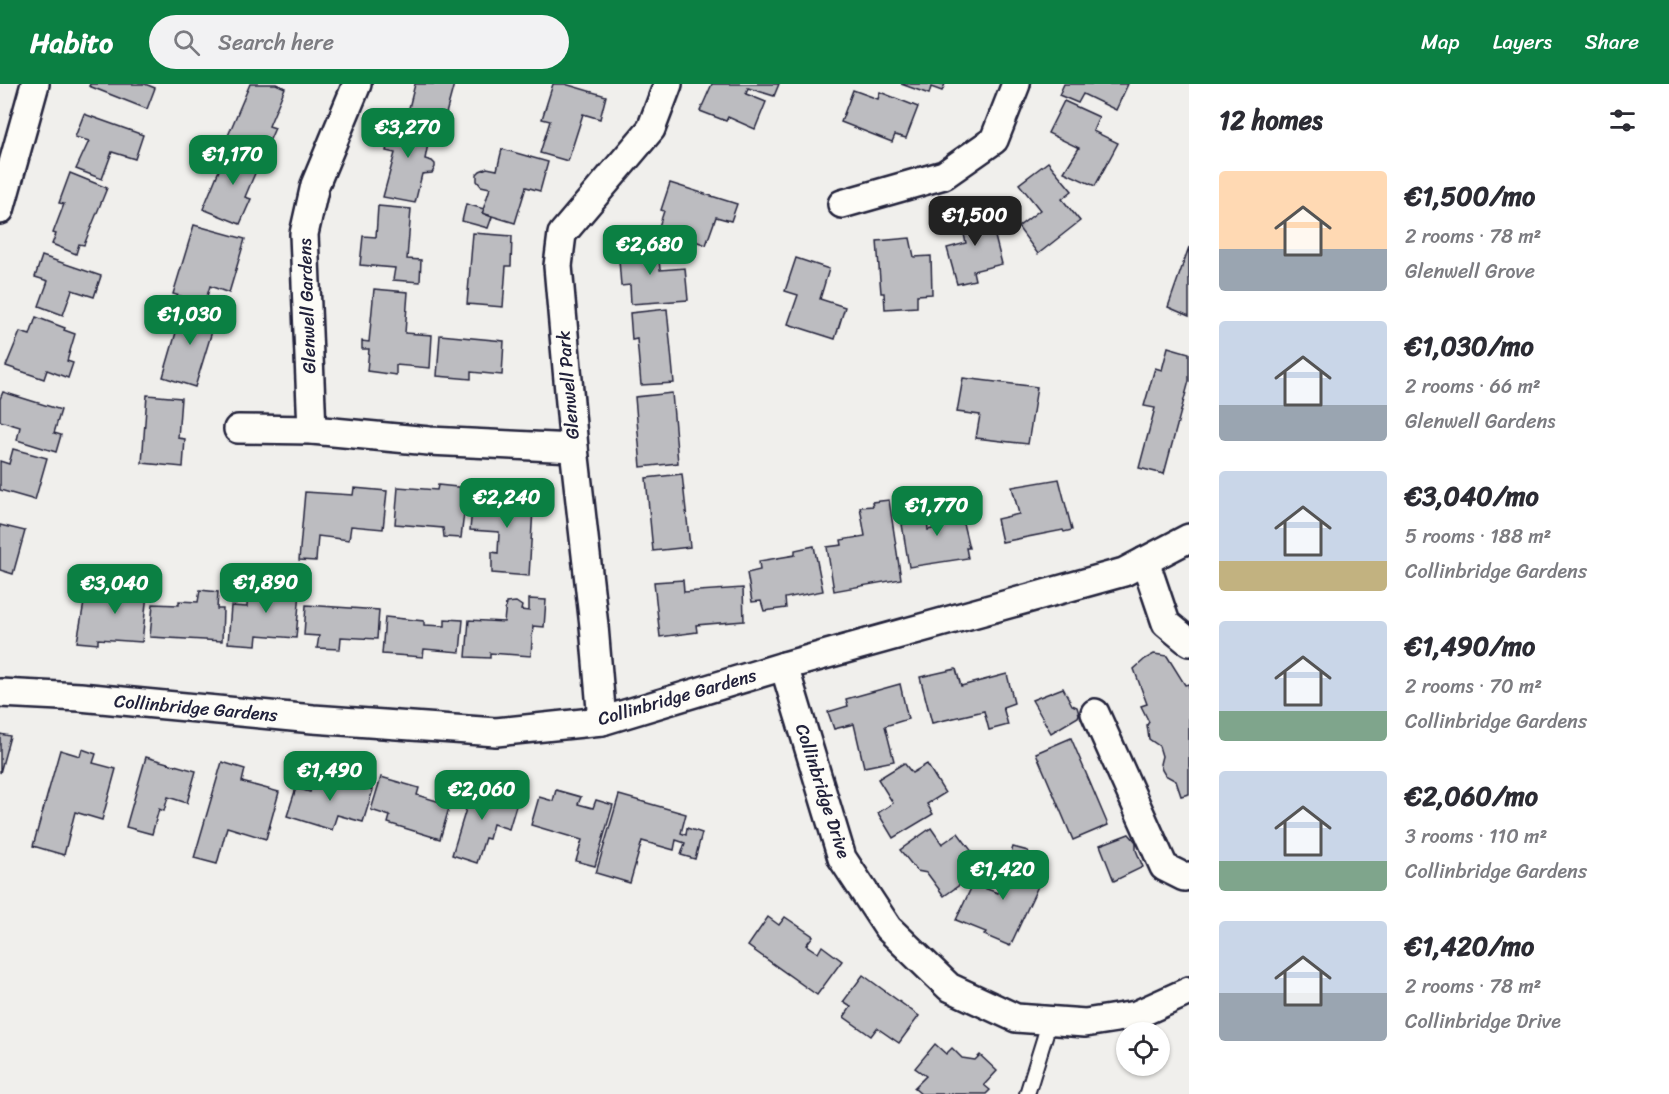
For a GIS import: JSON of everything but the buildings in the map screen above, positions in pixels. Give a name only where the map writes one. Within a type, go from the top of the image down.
[{"type":"street","points":[[0,210],[35,84]]},
{"type":"street","name":"Glenwell Gardens","points":[[312,430],[304,234],[315,185],[357,84]]},
{"type":"street","name":"Glenwell Park","points":[[602,721],[558,266],[562,234],[651,129],[668,84]]},
{"type":"street","points":[[842,204],[944,175],[994,140],[1016,84]]},
{"type":"street","points":[[238,429],[312,430],[429,441],[574,448]]},
{"type":"street","name":"Collinbridge Gardens","points":[[0,693],[496,732],[602,721],[784,666],[1124,572],[1189,538]]},
{"type":"street","points":[[1145,561],[1166,623],[1189,642]]},
{"type":"street","name":"Collinbridge Drive","points":[[784,666],[842,858],[888,928],[949,987],[1016,1018],[1085,1023],[1136,1015],[1189,991]]},
{"type":"street","points":[[1095,713],[1164,867],[1184,877],[1189,876]]},
{"type":"lane","points":[[1027,1094],[1050,1020]]}]
